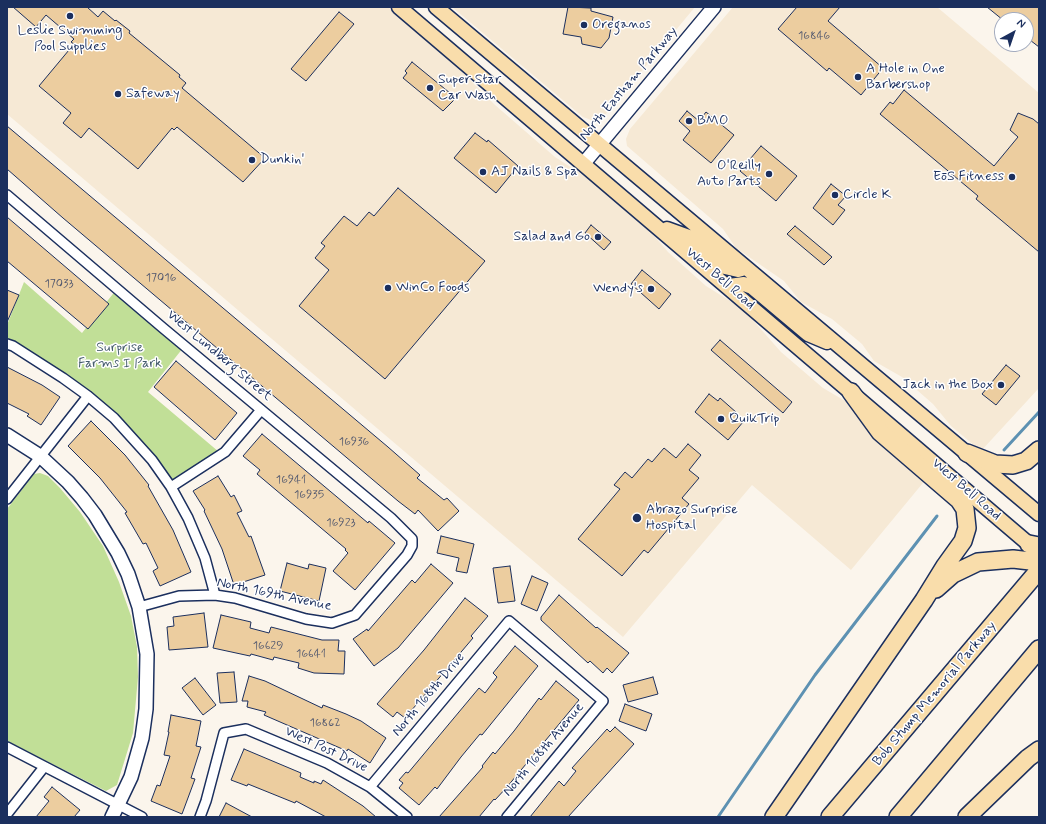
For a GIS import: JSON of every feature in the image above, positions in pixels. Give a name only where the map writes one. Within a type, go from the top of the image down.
[{"type":"highway","points":[[774,817],[924,600],[944,566],[963,541],[967,528],[965,509],[958,500],[880,432],[852,392]]},
{"type":"highway","points":[[967,453],[995,464],[1013,466],[1026,461],[1039,450]]},
{"type":"highway","points":[[924,600],[953,574],[978,562],[995,559],[1016,559],[1039,562]]},
{"type":"highway","name":"Bob Stump Memorial Parkway","points":[[830,817],[1039,570]]},
{"type":"highway","points":[[898,817],[1039,650]]},
{"type":"highway","points":[[968,817],[1034,754],[1039,744]]},
{"type":"main road","name":"West Bell Road","points":[[400,7],[1036,548]]},
{"type":"main road","name":"West Bell Road","points":[[436,7],[1039,514]]},
{"type":"main road","points":[[657,225],[689,237],[725,267],[738,270],[745,268]]},
{"type":"main road","points":[[728,286],[744,284],[752,287],[808,334],[840,347]]},
{"type":"street","name":"North Eastham Parkway","points":[[584,163],[714,7]]},
{"type":"street","name":"West Lundberg Street","points":[[7,195],[391,518],[412,539]]},
{"type":"street","points":[[7,344],[13,346],[88,396],[114,418],[133,438],[171,487],[188,518],[205,558],[215,595]]},
{"type":"street","points":[[7,498],[88,396]]},
{"type":"street","points":[[171,487],[225,452],[261,410]]},
{"type":"street","points":[[7,435],[40,456],[68,482],[95,515],[118,553],[128,574],[138,607],[147,654],[146,709],[137,757],[131,777],[112,817]]},
{"type":"street","name":"North 169th Avenue","points":[[138,607],[179,596],[215,595],[235,598],[306,619],[332,623],[355,615],[407,555],[412,546],[412,539]]},
{"type":"street","name":"North 168th Avenue","points":[[507,817],[603,701],[509,621]]},
{"type":"street","name":"North 168th Drive","points":[[370,787],[509,621]]},
{"type":"street","name":"West Post Drive","points":[[200,817],[206,801],[224,733],[246,729],[327,763],[370,787],[407,817]]},
{"type":"street","points":[[7,747],[142,817]]},
{"type":"street","points":[[7,814],[44,767]]},
{"type":"shaded area","points":[[7,7],[388,7],[443,53],[495,105],[555,157],[603,188],[643,223],[668,252],[706,286],[743,309],[781,352],[823,388],[852,405],[927,478],[851,570],[752,485],[623,637],[7,114]]},
{"type":"shaded area","points":[[452,7],[695,7],[605,115],[599,120],[594,121],[583,117]]},
{"type":"shaded area","points":[[733,7],[937,7],[1039,93],[1039,388],[981,451],[951,426],[933,404],[902,377],[874,361],[862,344],[832,319],[801,302],[784,281],[736,248],[723,229],[627,146],[626,139],[630,129]]},
{"type":"green space","name":"Surprise Farms I Park","points":[[24,282],[82,333],[116,290],[183,348],[148,392],[219,452],[172,480],[135,434],[91,392],[60,371],[7,342],[7,325]]},
{"type":"green space","points":[[40,473],[48,476],[60,488],[80,512],[103,546],[119,582],[131,616],[137,647],[138,677],[133,733],[117,785],[106,791],[7,741],[7,509],[34,474]]},
{"type":"building","name":"Safeway","points":[[13,7],[87,7],[98,17],[103,11],[130,31],[129,33],[180,75],[179,77],[186,83],[182,88],[265,158],[243,182],[177,127],[174,130],[172,128],[138,169],[89,128],[81,138],[63,123],[71,113],[39,86],[74,44],[71,42],[74,39],[46,15],[36,27]]},
{"type":"building","name":"Oreganos","points":[[568,7],[591,8],[591,11],[613,17],[609,38],[601,48],[582,44],[581,37],[563,34]]},
{"type":"building","points":[[797,7],[840,7],[828,21],[883,68],[861,95],[829,68],[827,71],[778,29]]},
{"type":"building","points":[[987,7],[1039,7],[1039,47],[1034,43],[1034,12],[994,13]]},
{"type":"building","points":[[339,12],[354,24],[306,81],[291,69]]},
{"type":"building","name":"Super Star Car Wash","points":[[412,62],[456,98],[443,111],[403,78],[407,73],[405,71]]},
{"type":"building","points":[[904,90],[994,166],[1018,137],[1010,130],[1018,113],[1033,119],[1039,124],[1039,252],[976,199],[978,196],[880,114],[890,102],[893,104]]},
{"type":"building","name":"BMO","points":[[687,111],[699,121],[706,112],[734,135],[711,163],[683,140],[690,131],[679,121]]},
{"type":"building","points":[[7,126],[388,447],[420,475],[417,478],[444,500],[447,498],[459,511],[438,531],[418,510],[415,514],[63,218],[7,169]]},
{"type":"building","points":[[475,133],[487,142],[488,140],[518,166],[496,193],[454,158]]},
{"type":"building","name":"O'Reilly Auto Parts","points":[[761,146],[797,176],[776,201],[740,171]]},
{"type":"building","name":"Circle K","points":[[831,184],[846,196],[838,205],[845,210],[833,225],[813,208]]},
{"type":"building","name":"WinCo Foods","points":[[398,188],[485,261],[385,379],[299,306],[329,270],[315,258],[325,246],[321,243],[344,216],[357,226],[369,212],[374,216]]},
{"type":"building","points":[[7,217],[109,304],[88,329],[7,261]]},
{"type":"building","name":"Salad and Go","points":[[591,225],[611,242],[604,250],[585,233]]},
{"type":"building","points":[[795,226],[832,257],[824,265],[787,234]]},
{"type":"building","name":"Wendy's","points":[[642,270],[671,294],[659,309],[631,284]]},
{"type":"building","points":[[7,290],[19,295],[7,322]]},
{"type":"building","name":"QuikTrip","points":[[720,340],[792,402],[783,413],[711,350]]},
{"type":"building","points":[[176,361],[237,413],[215,440],[154,387]]},
{"type":"building","name":"Jack in the Box","points":[[1006,365],[1020,376],[996,405],[982,394]]},
{"type":"building","points":[[7,367],[42,385],[60,397],[41,425],[27,416],[29,414],[7,403]]},
{"type":"building","name":"QuikTrip","points":[[709,394],[718,401],[720,398],[737,413],[735,415],[743,422],[728,440],[695,412]]},
{"type":"building","points":[[91,421],[125,455],[149,485],[148,486],[173,530],[191,572],[160,586],[153,571],[158,568],[146,543],[143,544],[125,513],[127,512],[100,478],[68,446]]},
{"type":"building","points":[[262,434],[368,523],[369,521],[395,543],[355,590],[333,571],[348,553],[345,550],[346,549],[257,474],[260,470],[243,456]]},
{"type":"building","name":"Abrazo Surprise Hospital","points":[[688,444],[701,455],[689,470],[699,478],[682,498],[689,504],[648,553],[644,550],[622,576],[578,539],[620,489],[614,485],[625,472],[632,478],[648,459],[652,462],[664,448],[676,458]]},
{"type":"building","points":[[218,476],[231,497],[234,495],[242,511],[237,513],[249,537],[251,536],[265,575],[234,585],[222,549],[204,511],[205,510],[193,491]]},
{"type":"building","points":[[441,536],[474,544],[467,573],[456,571],[459,558],[437,553]]},
{"type":"building","points":[[287,563],[308,569],[309,564],[326,568],[319,601],[280,591]]},
{"type":"building","points":[[431,564],[453,583],[398,648],[374,666],[353,639],[367,629],[368,631],[412,580],[415,583]]},
{"type":"building","points":[[510,566],[515,601],[498,603],[493,568]]},
{"type":"building","points":[[532,576],[548,583],[537,611],[521,604]]},
{"type":"building","points":[[559,595],[596,628],[597,627],[629,653],[612,673],[607,668],[603,673],[590,661],[588,663],[541,620],[541,617]]},
{"type":"building","points":[[465,598],[488,616],[471,636],[473,638],[405,718],[397,712],[393,717],[377,704],[424,650]]},
{"type":"building","points":[[204,613],[208,647],[169,650],[167,627],[174,626],[173,617]]},
{"type":"building","points":[[221,615],[251,622],[250,628],[269,633],[271,627],[322,640],[339,640],[338,651],[345,651],[344,674],[314,673],[298,668],[299,663],[274,657],[273,660],[251,654],[250,656],[213,648]]},
{"type":"building","points":[[515,646],[538,666],[482,735],[480,734],[461,757],[437,789],[435,787],[419,805],[399,788],[403,783],[399,780],[406,772],[408,773],[479,688],[485,693],[497,677],[493,673]]},
{"type":"building","points":[[234,672],[237,702],[220,703],[217,673]]},
{"type":"building","points":[[249,676],[265,681],[322,708],[323,705],[346,714],[361,721],[386,738],[370,763],[348,749],[347,751],[264,715],[266,712],[247,707],[248,701],[242,701]]},
{"type":"building","points":[[653,677],[658,694],[628,702],[623,685]]},
{"type":"building","points":[[195,678],[216,705],[203,715],[182,688]]},
{"type":"building","points":[[556,681],[579,700],[507,787],[495,800],[494,799],[479,817],[439,817],[483,767],[482,766],[493,752],[495,754],[539,698],[541,700]]},
{"type":"building","points":[[625,704],[652,714],[646,731],[619,721]]},
{"type":"building","points":[[171,715],[201,721],[196,746],[201,747],[191,778],[195,779],[182,814],[151,801],[157,785],[160,786],[170,756],[164,755]]},
{"type":"building","points":[[615,727],[634,744],[568,817],[530,817],[559,781],[564,786],[576,771],[572,768],[607,729],[610,732]]},
{"type":"building","points":[[244,749],[301,773],[300,777],[314,783],[314,781],[321,784],[323,780],[363,806],[376,817],[326,817],[296,801],[295,803],[248,784],[247,786],[231,780]]},
{"type":"building","points":[[52,787],[80,810],[74,817],[36,817],[49,801],[44,797]]},
{"type":"building","points":[[226,803],[252,817],[219,817]]},
{"type":"waterway","points":[[1004,450],[1039,412]]},
{"type":"waterway","points":[[718,817],[815,675],[937,516]]},
{"type":"place","name":"Leslie Swimming Pool Supplies","points":[[70,16]]},
{"type":"place","name":"Oreganos","points":[[584,25]]},
{"type":"place","name":"A Hole in One Barbershop","points":[[858,77]]},
{"type":"place","name":"Super Star Car Wash","points":[[430,88]]},
{"type":"place","name":"Safeway","points":[[118,94]]},
{"type":"place","name":"BMO","points":[[689,121]]},
{"type":"place","name":"Dunkin'","points":[[252,160]]},
{"type":"place","name":"AJ Nails & Spa","points":[[483,172]]},
{"type":"place","name":"O'Reilly Auto Parts","points":[[769,174]]},
{"type":"place","name":"EōS Fitness","points":[[1012,177]]},
{"type":"place","name":"Circle K","points":[[835,195]]},
{"type":"place","name":"Salad and Go","points":[[598,237]]},
{"type":"place","name":"WinCo Foods","points":[[388,288]]},
{"type":"place","name":"Wendy's","points":[[651,289]]},
{"type":"place","name":"Jack in the Box","points":[[1001,385]]},
{"type":"place","name":"QuikTrip","points":[[721,419]]},
{"type":"place","name":"Abrazo Surprise Hospital","points":[[637,518]]}]
